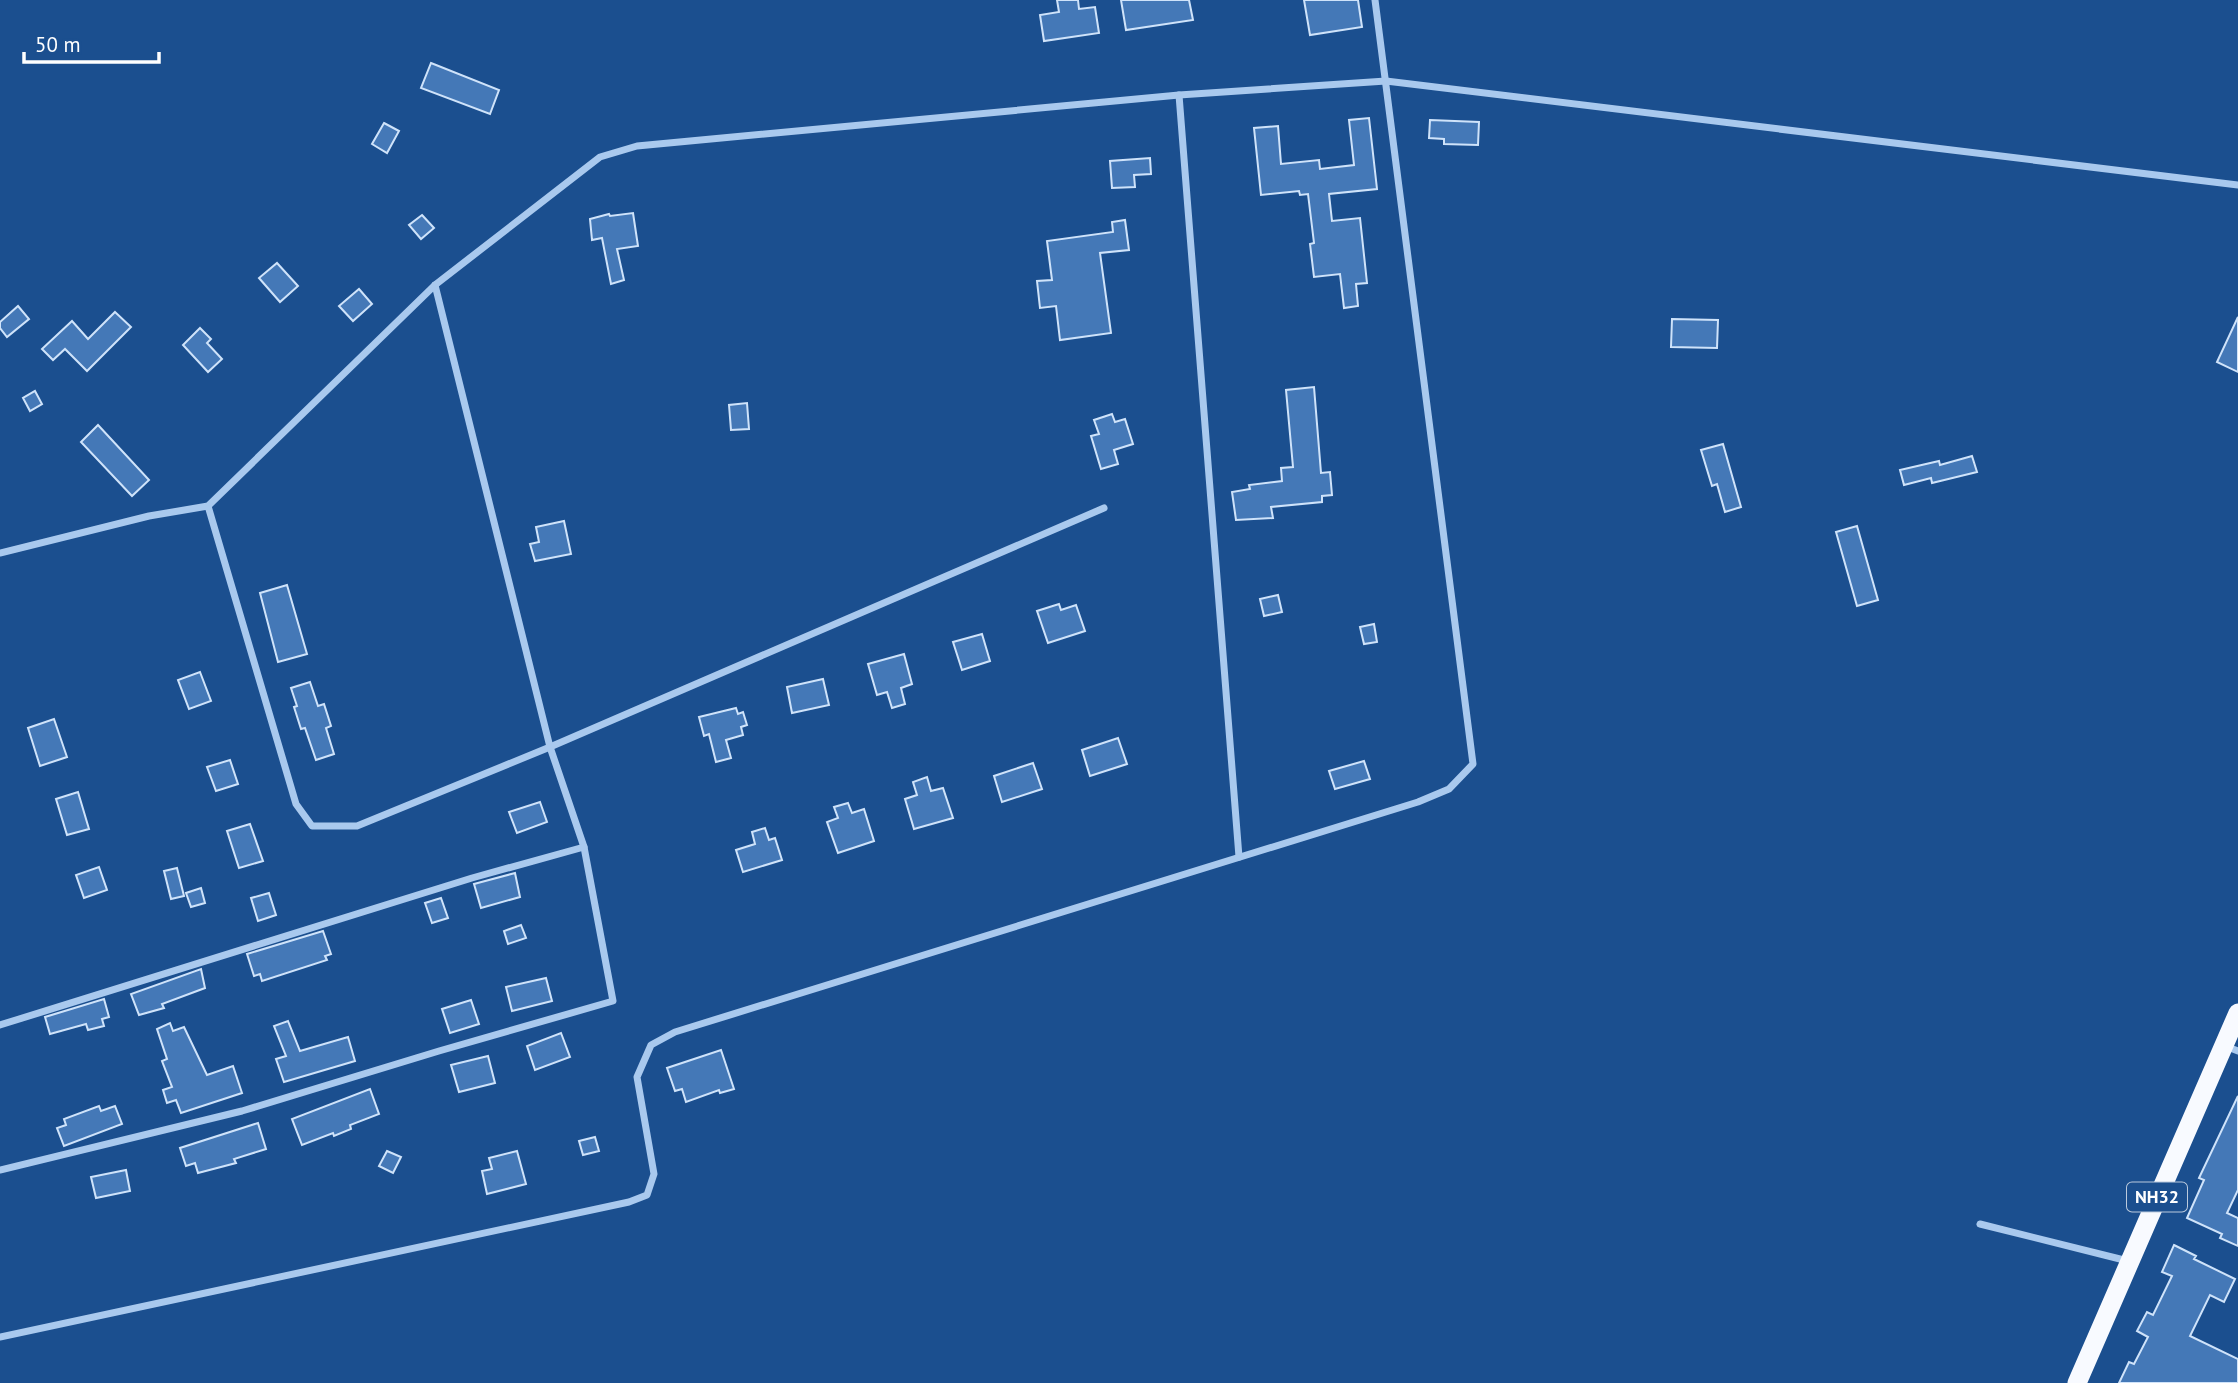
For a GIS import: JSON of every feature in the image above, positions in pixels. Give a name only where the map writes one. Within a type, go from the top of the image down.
[{"type":"highway","name":"NH32","points":[[2077,1383],[2128,1261],[2231,1048],[2238,1013]]},
{"type":"street","points":[[0,1337],[629,1202],[647,1195],[654,1174],[637,1077],[651,1045],[675,1031],[1418,802],[1449,789],[1473,765],[1375,0]]},
{"type":"street","points":[[0,552],[149,516],[208,506],[435,285],[600,157],[637,146],[1179,95],[1386,81],[2238,185]]},
{"type":"street","points":[[1179,95],[1239,857]]},
{"type":"street","points":[[0,1170],[243,1111],[439,1051],[613,1002],[584,848],[550,747],[435,285]]},
{"type":"street","points":[[208,506],[296,804],[312,826],[357,826],[550,747],[1104,508]]},
{"type":"street","points":[[0,1025],[472,878],[584,848]]},
{"type":"street","points":[[1980,1224],[2128,1261]]},
{"type":"building","points":[[1057,0],[1078,0],[1079,9],[1095,7],[1099,33],[1044,41],[1040,15],[1059,12]]},
{"type":"building","points":[[1121,0],[1189,0],[1193,20],[1126,30]]},
{"type":"building","points":[[1304,0],[1358,0],[1362,27],[1310,35]]},
{"type":"building","points":[[431,63],[499,90],[490,114],[421,88]]},
{"type":"building","points":[[1369,118],[1377,189],[1329,194],[1332,221],[1360,218],[1367,283],[1356,284],[1358,306],[1344,308],[1340,274],[1314,277],[1310,244],[1314,243],[1308,194],[1300,195],[1299,191],[1261,195],[1254,128],[1278,126],[1281,164],[1319,160],[1320,169],[1354,165],[1349,120]]},
{"type":"building","points":[[1430,120],[1479,122],[1478,145],[1444,144],[1444,139],[1429,138]]},
{"type":"building","points":[[384,123],[399,131],[387,153],[372,144]]},
{"type":"building","points":[[1150,158],[1151,174],[1134,175],[1135,187],[1112,188],[1110,161]]},
{"type":"building","points":[[633,213],[638,246],[617,249],[624,280],[611,284],[602,238],[592,240],[590,219],[609,214]]},
{"type":"building","points":[[422,215],[434,228],[421,239],[409,225]]},
{"type":"building","points":[[1125,220],[1129,250],[1100,253],[1111,333],[1060,340],[1056,306],[1040,308],[1037,281],[1052,280],[1047,241],[1113,232],[1112,222]]},
{"type":"building","points":[[277,263],[298,286],[280,302],[259,278]]},
{"type":"building","points":[[359,289],[372,304],[353,321],[339,306]]},
{"type":"building","points":[[18,306],[29,319],[7,337],[0,328],[0,322]]},
{"type":"building","points":[[115,312],[131,327],[87,371],[65,349],[53,360],[42,349],[72,321],[88,339]]},
{"type":"building","points":[[2238,317],[2238,372],[2217,362]]},
{"type":"building","points":[[1672,319],[1718,320],[1717,348],[1671,347]]},
{"type":"building","points":[[200,328],[211,339],[207,343],[222,359],[208,372],[183,345]]},
{"type":"building","points":[[1314,387],[1321,473],[1330,472],[1332,495],[1322,496],[1322,502],[1271,507],[1273,518],[1236,520],[1232,492],[1250,489],[1249,485],[1282,481],[1281,468],[1293,467],[1286,390]]},
{"type":"building","points":[[35,391],[42,404],[30,411],[23,398]]},
{"type":"building","points":[[747,403],[749,429],[731,430],[729,405]]},
{"type":"building","points":[[1112,414],[1115,422],[1125,419],[1133,444],[1114,450],[1118,464],[1101,469],[1091,436],[1099,434],[1094,420]]},
{"type":"building","points":[[98,425],[149,480],[132,496],[81,442]]},
{"type":"building","points":[[1723,444],[1741,507],[1725,512],[1717,484],[1712,486],[1701,450]]},
{"type":"building","points":[[1972,456],[1977,472],[1932,483],[1931,478],[1904,485],[1900,470],[1939,461],[1940,465]]},
{"type":"building","points":[[564,521],[571,554],[535,561],[530,544],[539,542],[536,527]]},
{"type":"building","points":[[1857,526],[1878,600],[1857,606],[1836,532]]},
{"type":"building","points":[[287,585],[307,654],[278,662],[260,593]]},
{"type":"building","points":[[1278,595],[1282,612],[1264,616],[1260,599]]},
{"type":"building","points":[[1059,604],[1061,610],[1076,605],[1085,631],[1048,643],[1037,611]]},
{"type":"building","points":[[1374,624],[1377,642],[1364,644],[1360,627]]},
{"type":"building","points":[[982,634],[990,661],[962,670],[953,642]]},
{"type":"building","points":[[904,654],[912,684],[901,688],[905,704],[892,708],[887,692],[877,695],[868,664]]},
{"type":"building","points":[[200,672],[211,701],[189,709],[178,680]]},
{"type":"building","points":[[823,679],[829,705],[792,713],[787,687]]},
{"type":"building","points":[[310,682],[318,706],[324,704],[331,726],[326,728],[334,754],[316,760],[305,728],[301,729],[291,688]]},
{"type":"building","points":[[736,708],[738,714],[743,712],[747,725],[741,727],[743,735],[726,740],[731,758],[716,762],[709,734],[704,736],[699,717]]},
{"type":"building","points":[[54,719],[67,757],[40,766],[28,728]]},
{"type":"building","points":[[1118,738],[1127,764],[1090,776],[1082,750]]},
{"type":"building","points":[[230,760],[238,784],[216,791],[207,767]]},
{"type":"building","points":[[1364,761],[1370,779],[1335,789],[1329,771]]},
{"type":"building","points":[[1033,763],[1042,789],[1002,802],[994,776]]},
{"type":"building","points":[[927,777],[931,791],[943,788],[953,818],[914,829],[905,799],[917,795],[913,782]]},
{"type":"building","points":[[78,792],[89,829],[67,835],[56,799]]},
{"type":"building","points":[[540,802],[547,822],[517,833],[509,812]]},
{"type":"building","points":[[848,803],[852,813],[864,809],[874,841],[838,853],[827,822],[838,818],[834,807]]},
{"type":"building","points":[[250,824],[263,861],[239,868],[227,831]]},
{"type":"building","points":[[765,828],[769,840],[775,838],[782,860],[743,872],[736,850],[755,844],[752,832]]},
{"type":"building","points":[[99,867],[107,890],[84,898],[76,875]]},
{"type":"building","points":[[177,868],[184,896],[171,899],[164,871]]},
{"type":"building","points":[[515,873],[520,897],[481,908],[474,884]]},
{"type":"building","points":[[201,888],[205,903],[191,907],[186,893]]},
{"type":"building","points":[[269,893],[276,915],[258,921],[251,898]]},
{"type":"building","points":[[441,898],[448,918],[432,923],[425,903]]},
{"type":"building","points":[[521,925],[526,938],[508,944],[504,931]]},
{"type":"building","points":[[323,931],[331,954],[325,956],[327,960],[262,981],[260,974],[254,976],[247,954]]},
{"type":"building","points":[[201,969],[205,988],[162,1004],[164,1008],[139,1015],[131,994]]},
{"type":"building","points":[[546,978],[552,1001],[512,1011],[506,987]]},
{"type":"building","points":[[104,999],[109,1017],[102,1019],[104,1026],[88,1030],[86,1024],[50,1034],[45,1017]]},
{"type":"building","points":[[471,1000],[479,1024],[450,1033],[442,1009]]},
{"type":"building","points":[[288,1021],[300,1051],[348,1037],[355,1061],[284,1082],[276,1059],[286,1056],[274,1026]]},
{"type":"building","points":[[170,1023],[173,1031],[184,1027],[207,1075],[233,1066],[242,1093],[181,1113],[176,1100],[167,1103],[163,1090],[172,1087],[162,1061],[167,1059],[157,1029]]},
{"type":"building","points":[[561,1033],[570,1057],[535,1070],[527,1046]]},
{"type":"building","points":[[721,1050],[734,1089],[720,1093],[719,1090],[686,1102],[682,1089],[675,1091],[667,1068]]},
{"type":"building","points":[[488,1056],[495,1083],[459,1092],[451,1065]]},
{"type":"building","points":[[370,1089],[379,1114],[350,1125],[351,1129],[334,1136],[333,1133],[302,1145],[292,1119]]},
{"type":"building","points":[[2238,1096],[2238,1190],[2227,1213],[2238,1218],[2238,1246],[2220,1238],[2222,1234],[2187,1218],[2204,1180],[2199,1178]]},
{"type":"building","points":[[99,1106],[101,1111],[115,1106],[122,1124],[64,1146],[57,1128],[66,1125],[64,1119]]},
{"type":"building","points":[[258,1123],[266,1149],[234,1159],[236,1163],[198,1173],[195,1163],[186,1166],[180,1148]]},
{"type":"building","points":[[595,1137],[599,1151],[583,1155],[579,1141]]},
{"type":"building","points":[[387,1151],[401,1157],[393,1173],[379,1166]]},
{"type":"building","points":[[517,1151],[526,1184],[487,1194],[482,1171],[492,1169],[489,1158]]},
{"type":"building","points":[[126,1170],[130,1191],[96,1198],[91,1177]]},
{"type":"building","points":[[2174,1245],[2196,1256],[2194,1259],[2235,1279],[2224,1302],[2210,1295],[2190,1336],[2238,1359],[2238,1383],[2119,1383],[2129,1362],[2134,1364],[2148,1337],[2137,1331],[2147,1312],[2153,1315],[2172,1276],[2162,1272]]}]
